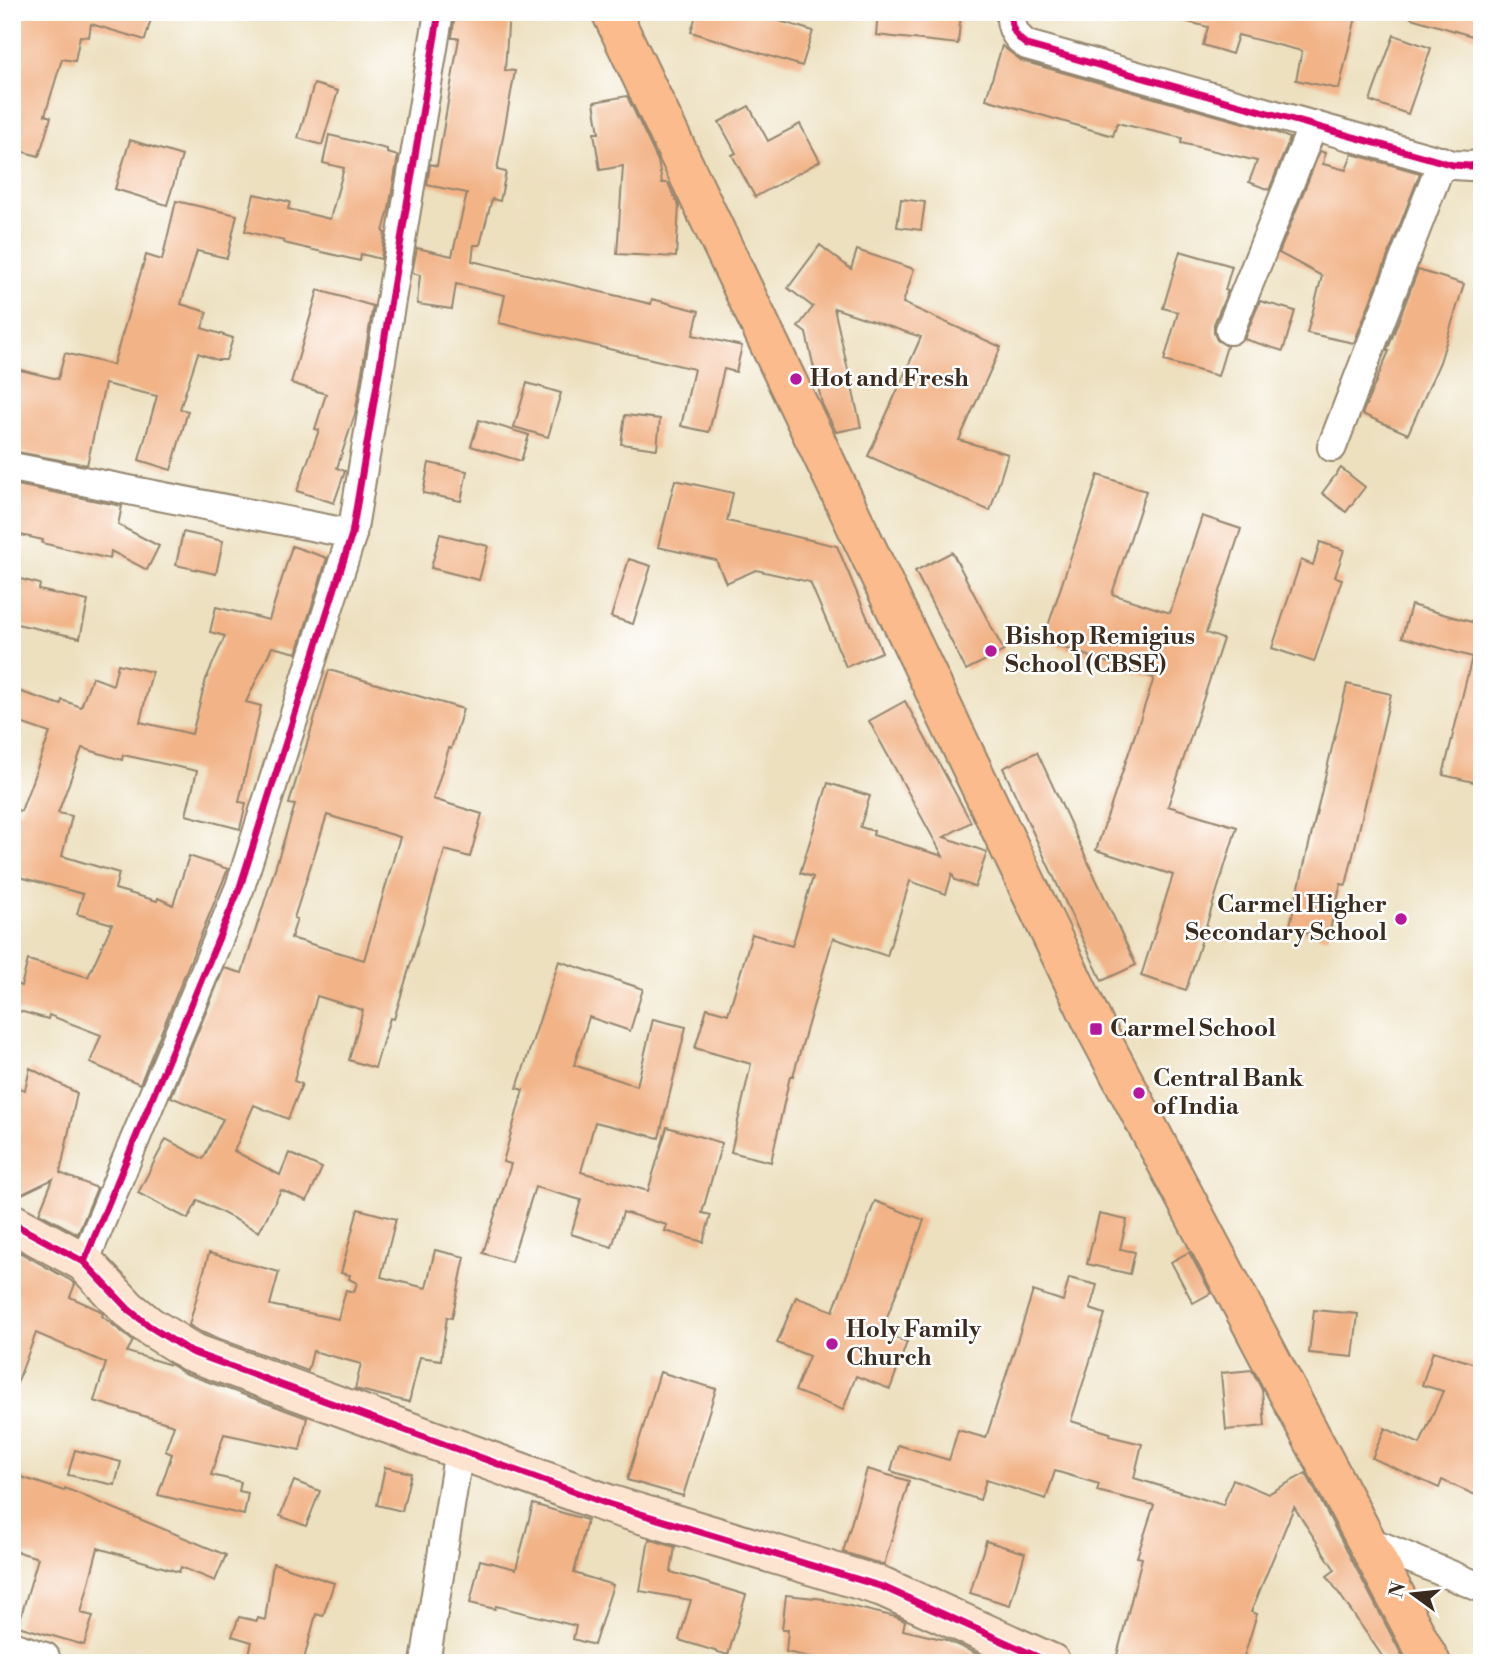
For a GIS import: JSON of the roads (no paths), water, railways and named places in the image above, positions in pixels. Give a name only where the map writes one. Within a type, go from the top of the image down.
[{"type":"main road","points":[[611,12],[1096,1029],[1431,1663]]},
{"type":"street","points":[[84,1262],[240,887],[352,534],[439,12]]},
{"type":"street","points":[[1011,16],[1014,33],[1027,45],[1452,165],[1482,164]]},
{"type":"street","points":[[1230,330],[1313,125]]},
{"type":"street","points":[[1332,447],[1442,161]]},
{"type":"street","points":[[12,467],[352,534]]},
{"type":"street","points":[[12,1223],[84,1262],[128,1309],[149,1326],[191,1352],[608,1504],[883,1587],[1051,1663]]},
{"type":"street","points":[[425,1663],[458,1450]]},
{"type":"street","points":[[1366,1540],[1482,1588]]},
{"type":"street","points":[[12,1646],[45,1657]]},
{"type":"place","name":"Hot and Fresh","points":[[796,379]]},
{"type":"place","name":"Bishop Remigius School (CBSE)","points":[[991,651]]},
{"type":"place","name":"Carmel Higher Secondary School","points":[[1401,919]]},
{"type":"place","name":"Carmel School","points":[[1096,1029]]},
{"type":"place","name":"Central Bank of India","points":[[1139,1093]]},
{"type":"place","name":"Holy Family Church","points":[[832,1344]]}]
